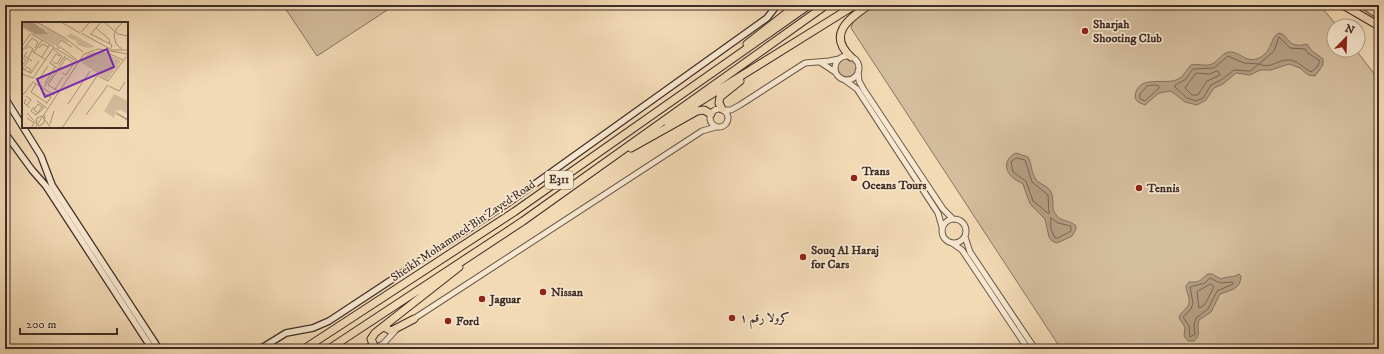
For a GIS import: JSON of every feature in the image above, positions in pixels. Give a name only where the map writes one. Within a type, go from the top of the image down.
[{"type":"highway","points":[[722,65],[797,5]]},
{"type":"highway","name":"Sheikh Mohammed Bin Zayed Road","points":[[304,349],[514,212],[809,5]]},
{"type":"highway","name":"Sheikh Mohammed Bin Zayed Road","points":[[329,349],[479,250],[622,152],[826,5]]},
{"type":"highway","points":[[654,128],[677,117],[773,55],[855,5]]},
{"type":"highway","points":[[851,57],[843,48],[841,36],[842,30],[848,20],[869,5]]},
{"type":"highway","points":[[1343,5],[1379,26]]},
{"type":"highway","points":[[1364,5],[1379,15]]},
{"type":"highway","points":[[723,109],[719,103],[722,94],[765,64],[773,55]]},
{"type":"highway","points":[[622,152],[648,140],[697,111],[704,110],[710,115]]},
{"type":"highway","points":[[377,347],[371,340],[373,335],[426,295],[479,250]]},
{"type":"highway","points":[[387,324],[386,328],[391,330],[414,319]]},
{"type":"highway","points":[[348,349],[356,349]]},
{"type":"main road","points":[[260,349],[286,332],[313,328],[329,321],[511,201],[767,18],[777,5]]},
{"type":"main road","points":[[5,98],[22,125]]},
{"type":"main road","points":[[24,128],[41,156],[52,185],[156,347]]},
{"type":"main road","points":[[5,133],[46,186],[145,338],[156,347]]},
{"type":"street","points":[[364,349],[377,347],[392,333],[702,130],[707,124],[710,115],[716,109],[731,110],[808,62],[819,62],[845,56],[851,57],[857,62],[859,81],[864,90],[943,209],[953,219],[963,223],[966,230],[965,237],[970,252],[1035,349]]},
{"type":"street","points":[[835,73],[835,65],[839,58]]},
{"type":"street","points":[[819,62],[835,73],[839,78],[846,80],[857,89],[940,216],[943,238],[959,247],[964,253],[1028,349]]},
{"type":"street","points":[[846,80],[852,79],[858,71]]},
{"type":"street","points":[[702,130],[725,125],[740,105]]},
{"type":"street","points":[[723,109],[728,114],[728,120]]},
{"type":"street","points":[[710,115],[711,123],[716,127]]},
{"type":"street","points":[[942,227],[946,221],[953,219]]},
{"type":"street","points":[[952,243],[958,243],[965,237]]},
{"type":"street","points":[[385,349],[388,338]]},
{"type":"shaded area","points":[[283,5],[395,5],[317,56]]},
{"type":"shaded area","points":[[874,5],[1320,5],[1331,18],[1326,18],[1326,58],[1362,58],[1379,80],[1379,349],[1061,349],[851,28],[854,18]]},
{"type":"shaded area","points":[[847,57],[854,60],[857,67],[854,74],[847,77],[840,74],[837,67],[840,60]]},
{"type":"water","points":[[1279,33],[1284,35],[1294,45],[1307,44],[1311,50],[1323,59],[1323,65],[1315,76],[1308,75],[1300,68],[1289,64],[1271,70],[1260,70],[1250,75],[1236,73],[1223,84],[1214,88],[1206,100],[1197,105],[1185,102],[1171,91],[1159,93],[1145,105],[1138,102],[1135,98],[1136,91],[1145,83],[1179,79],[1191,65],[1210,65],[1227,52],[1238,54],[1252,60],[1261,57],[1268,51],[1274,37]]},
{"type":"water","points":[[1016,153],[1028,157],[1035,178],[1050,190],[1054,210],[1057,216],[1076,226],[1072,236],[1057,243],[1052,241],[1049,237],[1045,219],[1030,204],[1023,184],[1014,179],[1007,170],[1008,160]]},
{"type":"water","points":[[1208,274],[1212,274],[1221,279],[1239,274],[1241,276],[1241,280],[1235,288],[1220,294],[1211,312],[1199,320],[1198,336],[1196,339],[1194,341],[1188,341],[1184,336],[1185,327],[1179,318],[1189,304],[1186,286],[1189,282],[1199,281]]},
{"type":"place","name":"Sharjah Shooting Club","points":[[1085,31]]},
{"type":"place","name":"Trans Oceans Tours","points":[[854,178]]},
{"type":"place","name":"Tennis","points":[[1139,188]]},
{"type":"place","name":"Souq Al Haraj for Cars","points":[[803,257]]},
{"type":"place","name":"Nissan","points":[[543,292]]},
{"type":"place","name":"Jaguar","points":[[482,299]]},
{"type":"place","name":"كرولا رقم ١","points":[[732,318]]},
{"type":"place","name":"Ford","points":[[448,321]]}]
